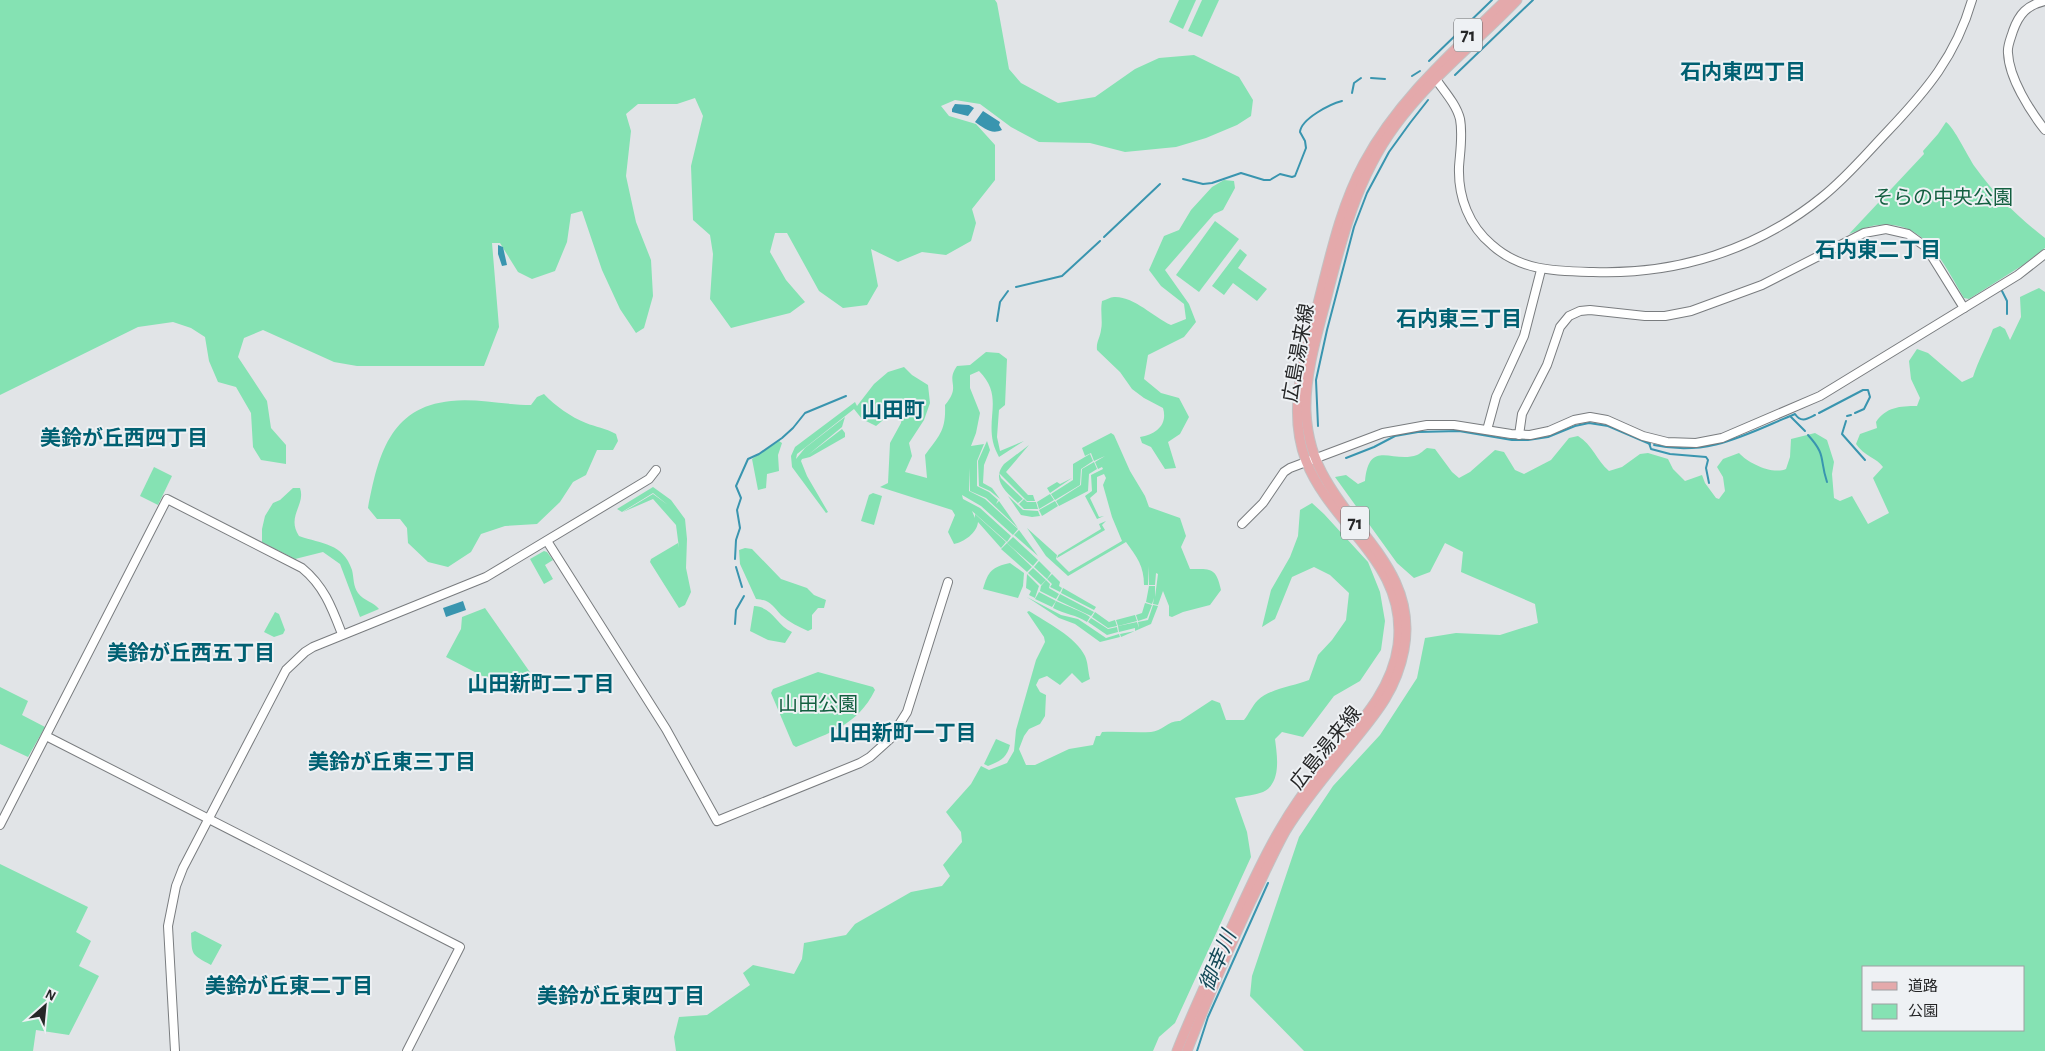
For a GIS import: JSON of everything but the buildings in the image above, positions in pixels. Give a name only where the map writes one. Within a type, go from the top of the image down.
[{"type":"main road","name":"広島湯来線","points":[[1177,1051],[1201,993],[1264,858],[1282,825],[1319,772],[1372,707],[1383,691],[1395,661],[1399,624],[1397,607],[1386,575],[1330,502],[1311,460],[1298,421],[1299,380],[1340,222],[1358,175],[1390,122],[1506,0]]},
{"type":"main road","name":"広島湯来線","points":[[1433,75],[1517,0]]},
{"type":"main road","name":"広島湯来線","points":[[1187,1051],[1232,943],[1285,833],[1303,805],[1389,695],[1399,671],[1405,647],[1406,624],[1404,605],[1396,581],[1381,554],[1311,460]]},
{"type":"street","points":[[1433,75],[1459,116],[1461,131],[1459,180],[1462,200],[1470,219],[1484,238],[1504,254],[1522,264],[1541,270],[1632,272],[1672,267],[1728,251],[1757,238],[1788,222],[1816,202],[1846,175],[1924,92],[1955,46],[1972,0]]},
{"type":"street","points":[[2045,1],[2029,7],[2020,15],[2008,51],[2011,68],[2020,90],[2045,130]]},
{"type":"street","points":[[1519,435],[1522,414],[1547,365],[1560,326],[1570,316],[1580,311],[1590,310],[1645,316],[1665,316],[1691,311],[1762,285],[1864,233],[1886,229],[1908,234],[1926,247],[1964,308]]},
{"type":"street","points":[[1242,524],[1252,516],[1284,472],[1383,433],[1405,428],[1441,424],[1519,435],[1542,432],[1574,420],[1590,417],[1607,420],[1643,436],[1667,442],[1696,443],[1722,438],[1810,401],[1964,308],[2026,269],[2045,254]]},
{"type":"street","points":[[1487,430],[1496,397],[1524,336],[1541,270]]},
{"type":"street","points":[[175,1051],[168,926],[176,886],[183,868],[286,670],[305,652],[342,634],[486,577],[649,479],[656,470]]},
{"type":"street","points":[[0,825],[167,499],[302,568],[320,585],[342,634]]},
{"type":"street","points":[[547,541],[666,729],[717,821],[860,763],[870,757],[890,739],[902,722],[914,695],[948,582]]},
{"type":"street","points":[[46,736],[460,947],[407,1051]]},
{"type":"green space","points":[[0,0],[995,0],[1009,69],[1021,83],[1058,103],[1095,97],[1135,69],[1159,58],[1194,55],[1239,77],[1253,100],[1251,116],[1237,125],[1206,138],[1176,147],[1125,152],[1090,143],[1039,142],[1011,127],[980,104],[955,100],[941,106],[949,116],[976,124],[995,145],[995,180],[972,209],[976,223],[971,241],[946,255],[922,252],[898,262],[871,249],[878,286],[867,305],[843,308],[819,291],[787,233],[775,233],[770,252],[786,280],[805,302],[790,313],[731,328],[710,299],[713,254],[710,235],[693,220],[691,166],[703,116],[695,98],[677,104],[638,104],[626,114],[631,131],[626,176],[636,222],[651,260],[653,296],[644,328],[636,333],[620,309],[602,270],[582,211],[571,214],[567,242],[555,271],[532,279],[518,272],[500,243],[492,243],[499,327],[484,366],[357,366],[334,362],[263,330],[244,338],[238,357],[267,401],[271,428],[286,445],[286,464],[261,460],[253,447],[251,413],[236,387],[218,382],[209,361],[205,337],[191,328],[173,322],[138,327],[0,395]]},
{"type":"green space","points":[[1179,0],[1196,0],[1183,29],[1169,22]]},
{"type":"green space","points":[[1202,0],[1219,0],[1202,37],[1188,31]]},
{"type":"green space","name":"そらの中央公園","points":[[1946,122],[1957,136],[1975,167],[1991,187],[2016,214],[2045,238],[2045,248],[2023,265],[1969,299],[1964,298],[1949,272],[1931,247],[1921,237],[1908,229],[1894,225],[1878,225],[1866,227],[1849,234],[1924,154],[1923,151]]},
{"type":"green space","points":[[1224,180],[1234,181],[1235,188],[1223,210],[1214,214],[1165,270],[1189,304],[1196,322],[1184,337],[1148,355],[1144,379],[1161,393],[1179,398],[1189,417],[1180,434],[1168,442],[1176,468],[1165,469],[1151,447],[1142,443],[1140,437],[1151,434],[1159,428],[1164,419],[1163,408],[1132,389],[1120,372],[1097,350],[1102,327],[1102,301],[1111,297],[1129,300],[1171,325],[1186,319],[1184,304],[1161,286],[1149,270],[1164,236],[1179,230],[1191,210],[1212,187]]},
{"type":"green space","points":[[1215,221],[1239,239],[1199,292],[1176,275]]},
{"type":"green space","points":[[1240,249],[1247,255],[1238,268],[1267,289],[1257,301],[1233,283],[1224,295],[1212,286]]},
{"type":"green space","points":[[2039,288],[2045,292],[2045,1051],[1304,1051],[1250,996],[1252,976],[1299,837],[1333,786],[1380,735],[1417,678],[1425,638],[1456,633],[1500,635],[1538,623],[1535,604],[1461,572],[1463,552],[1445,543],[1430,572],[1414,578],[1397,563],[1335,477],[1346,475],[1358,484],[1365,481],[1367,468],[1371,460],[1377,456],[1408,457],[1418,454],[1427,448],[1435,449],[1452,472],[1459,478],[1470,472],[1495,450],[1504,452],[1515,470],[1524,474],[1551,460],[1569,438],[1578,436],[1587,443],[1609,471],[1622,467],[1640,454],[1648,453],[1668,459],[1673,469],[1685,481],[1702,475],[1705,483],[1716,498],[1719,499],[1725,491],[1723,477],[1717,467],[1723,459],[1739,453],[1748,461],[1761,467],[1774,470],[1786,469],[1790,457],[1791,439],[1815,433],[1827,440],[1834,462],[1832,474],[1834,498],[1840,501],[1852,496],[1868,524],[1889,513],[1873,478],[1883,467],[1856,444],[1860,434],[1877,428],[1876,422],[1884,413],[1894,408],[1917,406],[1920,398],[1911,379],[1909,361],[1917,349],[1928,353],[1962,382],[1973,377],[1993,329],[2000,326],[2005,329],[2010,340],[2021,317],[2020,297]]},
{"type":"green space","points":[[986,352],[999,353],[1007,359],[1005,405],[999,410],[997,437],[1000,451],[1024,441],[999,457],[993,444],[993,405],[990,388],[979,371],[970,375],[970,388],[980,413],[971,446],[984,444],[977,461],[977,486],[989,492],[998,500],[996,504],[999,501],[1018,528],[986,498],[970,491],[969,468],[969,491],[985,499],[1018,529],[1013,535],[981,506],[962,495],[963,499],[980,508],[1011,536],[1007,542],[972,511],[975,518],[975,514],[1006,542],[1001,548],[978,522],[975,530],[969,536],[954,544],[948,532],[955,515],[952,510],[880,487],[888,483],[890,443],[901,423],[904,407],[894,411],[876,426],[862,419],[854,409],[797,454],[796,459],[805,448],[845,417],[842,427],[808,455],[842,429],[845,437],[801,461],[807,476],[828,512],[826,513],[792,467],[791,456],[795,447],[855,402],[857,406],[874,384],[888,372],[904,367],[912,375],[928,385],[930,403],[924,420],[909,443],[912,456],[905,472],[927,478],[925,455],[943,427],[945,405],[950,398],[953,388],[952,376],[957,366],[970,365]]},
{"type":"green space","points":[[544,394],[558,407],[575,418],[616,434],[618,441],[613,450],[597,450],[586,475],[573,482],[560,502],[537,524],[505,526],[481,534],[471,552],[448,567],[428,562],[408,543],[407,528],[400,519],[377,519],[368,508],[382,453],[400,424],[413,413],[430,405],[461,400],[531,405],[537,397]]},
{"type":"green space","points":[[1111,433],[1114,435],[1149,507],[1180,518],[1186,536],[1181,547],[1190,569],[1203,569],[1215,573],[1221,590],[1210,605],[1172,617],[1169,616],[1169,606],[1163,591],[1158,605],[1153,604],[1154,598],[1152,604],[1146,602],[1149,586],[1155,586],[1155,597],[1158,574],[1156,573],[1155,585],[1149,585],[1148,566],[1148,585],[1144,585],[1143,572],[1139,562],[1126,542],[1068,576],[1046,556],[1027,528],[1057,555],[1056,559],[1069,572],[1122,541],[1112,517],[1103,485],[1106,478],[1104,474],[1097,477],[1097,492],[1090,498],[1099,517],[1104,516],[1097,519],[1085,496],[1092,491],[1091,475],[1103,469],[1102,467],[1098,469],[1095,462],[1105,456],[1094,461],[1091,453],[1085,456],[1082,448]]},
{"type":"green space","points":[[779,441],[782,443],[778,455],[779,471],[767,474],[766,488],[758,490],[752,459]]},
{"type":"green space","points":[[987,441],[990,450],[984,465],[983,483],[992,488],[1000,499],[990,491],[979,486],[978,461]]},
{"type":"green space","points":[[1029,445],[1006,472],[1028,495],[1033,495],[1035,501],[1027,501],[999,473],[1004,464]]},
{"type":"green space","points":[[1090,454],[1093,461],[1081,469],[1080,485],[1055,500],[1051,494],[1073,480],[1073,464]]},
{"type":"green space","points":[[1094,462],[1097,469],[1089,474],[1088,491],[1059,506],[1056,501],[1081,485],[1082,469]]},
{"type":"green space","points":[[154,467],[172,476],[158,505],[140,496]]},
{"type":"green space","points":[[999,474],[1023,499],[1018,503],[1005,490]]},
{"type":"green space","points":[[1072,478],[1050,493],[1047,488],[1057,482],[1060,484]]},
{"type":"green space","points":[[653,487],[671,500],[685,519],[687,539],[686,568],[691,592],[685,605],[679,608],[650,562],[651,559],[678,543],[679,548],[676,525],[653,499],[623,512],[653,494],[668,505],[653,493],[622,512],[617,509]]},
{"type":"green space","points":[[293,488],[300,488],[301,494],[301,500],[295,517],[299,536],[324,543],[343,554],[352,570],[356,590],[363,598],[379,609],[360,617],[340,564],[323,552],[295,559],[262,542],[265,516],[273,503],[280,500]]},
{"type":"green space","points":[[873,493],[882,496],[874,525],[861,521],[869,495]]},
{"type":"green space","points":[[1050,494],[1054,500],[1039,509],[1037,502]]},
{"type":"green space","points":[[1008,496],[1023,510],[1038,511],[1040,516],[1021,515]]},
{"type":"green space","points":[[1024,499],[1027,502],[1036,502],[1038,509],[1024,509],[1019,504]]},
{"type":"green space","points":[[1055,501],[1058,506],[1042,516],[1039,510]]},
{"type":"green space","points":[[1312,503],[1368,562],[1380,592],[1385,621],[1381,650],[1360,681],[1334,696],[1303,737],[1282,732],[1275,739],[1277,768],[1276,775],[1269,788],[1260,793],[1235,798],[1247,832],[1251,857],[1175,1023],[1159,1037],[1153,1051],[676,1051],[674,1037],[679,1017],[707,1015],[750,985],[743,973],[753,965],[794,974],[802,959],[804,943],[846,935],[855,924],[911,892],[942,886],[950,876],[943,865],[962,842],[961,832],[946,812],[971,784],[981,766],[989,770],[1007,763],[1014,751],[1016,730],[1036,660],[1045,642],[1044,637],[1027,612],[1029,611],[1052,625],[1075,642],[1085,656],[1090,679],[1082,683],[1072,673],[1060,685],[1047,676],[1039,679],[1036,685],[1040,692],[1046,695],[1045,716],[1040,724],[1029,729],[1024,736],[1019,749],[1026,765],[1035,765],[1069,749],[1093,745],[1096,736],[1100,736],[1102,732],[1151,732],[1159,730],[1172,722],[1180,721],[1212,700],[1220,703],[1226,720],[1244,720],[1256,702],[1263,696],[1275,690],[1309,680],[1318,655],[1332,640],[1346,620],[1349,593],[1330,575],[1314,567],[1292,577],[1275,619],[1262,627],[1271,590],[1290,557],[1298,536],[1300,510]]},
{"type":"green space","points":[[1106,521],[1102,525],[1105,530],[1057,558],[1058,555],[1101,529],[1099,524]]},
{"type":"green space","points":[[1019,530],[1038,556],[1014,535]]},
{"type":"green space","points":[[1013,537],[1038,560],[1033,566],[1007,543]]},
{"type":"green space","points":[[1007,543],[1032,567],[1027,572],[1001,549]]},
{"type":"green space","points":[[745,548],[752,549],[781,579],[807,588],[814,595],[826,600],[824,608],[818,608],[812,615],[812,629],[808,631],[798,626],[784,618],[768,602],[756,599],[740,564],[739,550]]},
{"type":"green space","points":[[544,551],[553,560],[545,565],[553,579],[544,584],[530,559]]},
{"type":"green space","points":[[1039,561],[1051,573],[1047,579],[1034,567]]},
{"type":"green space","points":[[1010,563],[1024,573],[1023,586],[1018,598],[983,589],[989,574],[995,568]]},
{"type":"green space","points":[[1033,568],[1046,580],[1041,585],[1028,573]]},
{"type":"green space","points":[[1027,574],[1039,586],[1035,598],[1029,595],[1031,591],[1026,588]]},
{"type":"green space","points":[[1052,574],[1060,582],[1059,586],[1062,588],[1060,592],[1050,587],[1052,584],[1047,579]]},
{"type":"green space","points":[[1046,580],[1050,584],[1049,588],[1059,594],[1056,599],[1040,591],[1041,586]]},
{"type":"green space","points":[[1063,588],[1096,607],[1094,610],[1061,593]]},
{"type":"green space","points":[[1039,592],[1056,601],[1052,607],[1035,599]]},
{"type":"green space","points":[[1060,594],[1094,612],[1091,616],[1057,600]]},
{"type":"green space","points":[[1027,597],[1061,615],[1078,619],[1106,638],[1119,634],[1120,637],[1100,642],[1075,624],[1059,618]]},
{"type":"green space","points":[[1056,601],[1090,617],[1087,622],[1057,610],[1053,608]]},
{"type":"green space","points":[[1145,603],[1152,605],[1147,618],[1138,621],[1136,615],[1142,613]]},
{"type":"green space","points":[[1153,605],[1158,606],[1151,624],[1135,631],[1135,628],[1119,632],[1118,626],[1137,622],[1139,628],[1138,622],[1148,620]]},
{"type":"green space","points":[[754,606],[766,610],[792,632],[785,643],[768,640],[750,631]]},
{"type":"green space","points":[[485,608],[534,678],[515,693],[446,657],[461,629],[462,617]]},
{"type":"green space","points":[[275,612],[279,614],[285,630],[283,634],[274,637],[264,632]]},
{"type":"green space","points":[[1095,612],[1109,622],[1115,620],[1117,626],[1108,628],[1092,617]]},
{"type":"green space","points":[[1135,615],[1137,621],[1118,626],[1116,620]]},
{"type":"green space","points":[[1091,618],[1108,629],[1117,627],[1118,632],[1107,635],[1088,622]]},
{"type":"green space","points":[[1135,631],[1121,637],[1120,634]]},
{"type":"green space","name":"山田公園","points":[[818,672],[873,687],[875,690],[860,712],[851,720],[831,732],[796,747],[793,745],[771,693],[773,689]]},
{"type":"green space","points":[[0,687],[28,701],[22,715],[45,727],[28,757],[0,744]]},
{"type":"green space","points":[[996,739],[1010,745],[1007,753],[1002,758],[988,766],[984,764]]},
{"type":"green space","points":[[0,864],[88,907],[76,932],[91,941],[79,966],[99,976],[69,1035],[36,1030],[33,1051],[0,1051]]},
{"type":"green space","points":[[195,931],[222,945],[211,965],[196,956],[192,950],[191,933]]},
{"type":"water","points":[[955,104],[969,105],[974,108],[968,116],[952,112]]},
{"type":"water","points":[[983,111],[1000,122],[999,125],[1002,130],[994,132],[975,122]]},
{"type":"water","points":[[498,245],[503,247],[507,265],[502,266],[498,254]]},
{"type":"water","points":[[463,601],[466,610],[446,617],[443,608]]},
{"type":"waterway","points":[[1429,61],[1492,0]]},
{"type":"waterway","points":[[1455,75],[1533,0]]},
{"type":"waterway","points":[[1412,76],[1420,71]]},
{"type":"waterway","points":[[1352,93],[1354,83],[1361,78]]},
{"type":"waterway","points":[[1371,78],[1385,79]]},
{"type":"waterway","points":[[1318,426],[1316,380],[1354,227],[1367,193],[1389,152],[1428,100]]},
{"type":"waterway","points":[[1183,179],[1203,184],[1212,183],[1241,173],[1264,180],[1270,180],[1280,174],[1295,176],[1306,148],[1305,141],[1300,132],[1305,122],[1331,105],[1342,101]]},
{"type":"waterway","points":[[1104,237],[1160,184]]},
{"type":"waterway","points":[[1016,287],[1062,276],[1100,241]]},
{"type":"waterway","points":[[997,321],[1000,302],[1008,291]]},
{"type":"waterway","points":[[2002,291],[2007,301],[2007,314]]},
{"type":"waterway","points":[[1819,413],[1863,390],[1868,390],[1870,397],[1864,409],[1855,413]]},
{"type":"waterway","points":[[735,559],[736,540],[740,528],[737,510],[741,498],[736,486],[748,459],[759,454],[782,438],[805,413],[846,396]]},
{"type":"waterway","points":[[1654,445],[1674,448],[1710,446],[1743,436],[1795,414],[1800,419],[1807,419],[1815,415]]},
{"type":"waterway","points":[[1847,416],[1851,415]]},
{"type":"waterway","points":[[1791,417],[1805,431]]},
{"type":"waterway","points":[[1846,421],[1842,434],[1865,460]]},
{"type":"waterway","points":[[1346,458],[1395,436],[1418,432],[1459,431],[1512,440],[1528,440],[1548,437],[1575,426],[1589,423],[1608,426],[1650,444]]},
{"type":"waterway","points":[[1808,435],[1822,457],[1827,482]]},
{"type":"waterway","points":[[1649,443],[1651,449],[1670,454],[1706,457],[1708,460],[1706,468],[1709,483]]},
{"type":"waterway","points":[[736,567],[742,587]]},
{"type":"waterway","points":[[735,624],[736,610],[744,596]]},
{"type":"waterway","name":"御幸川","points":[[1197,1051],[1208,1017],[1268,883]]},
{"type":"district","name":"石内東四丁目","points":[[1743,72]]},
{"type":"district","name":"石内東二丁目","points":[[1878,250]]},
{"type":"district","name":"石内東三丁目","points":[[1459,319]]},
{"type":"district","name":"山田町","points":[[893,410]]},
{"type":"district","name":"美鈴が丘西四丁目","points":[[124,438]]},
{"type":"district","name":"美鈴が丘西五丁目","points":[[191,653]]},
{"type":"district","name":"山田新町二丁目","points":[[541,684]]},
{"type":"district","name":"山田新町一丁目","points":[[903,733]]},
{"type":"district","name":"美鈴が丘東三丁目","points":[[392,762]]},
{"type":"district","name":"美鈴が丘東二丁目","points":[[289,986]]},
{"type":"district","name":"美鈴が丘東四丁目","points":[[621,996]]}]
